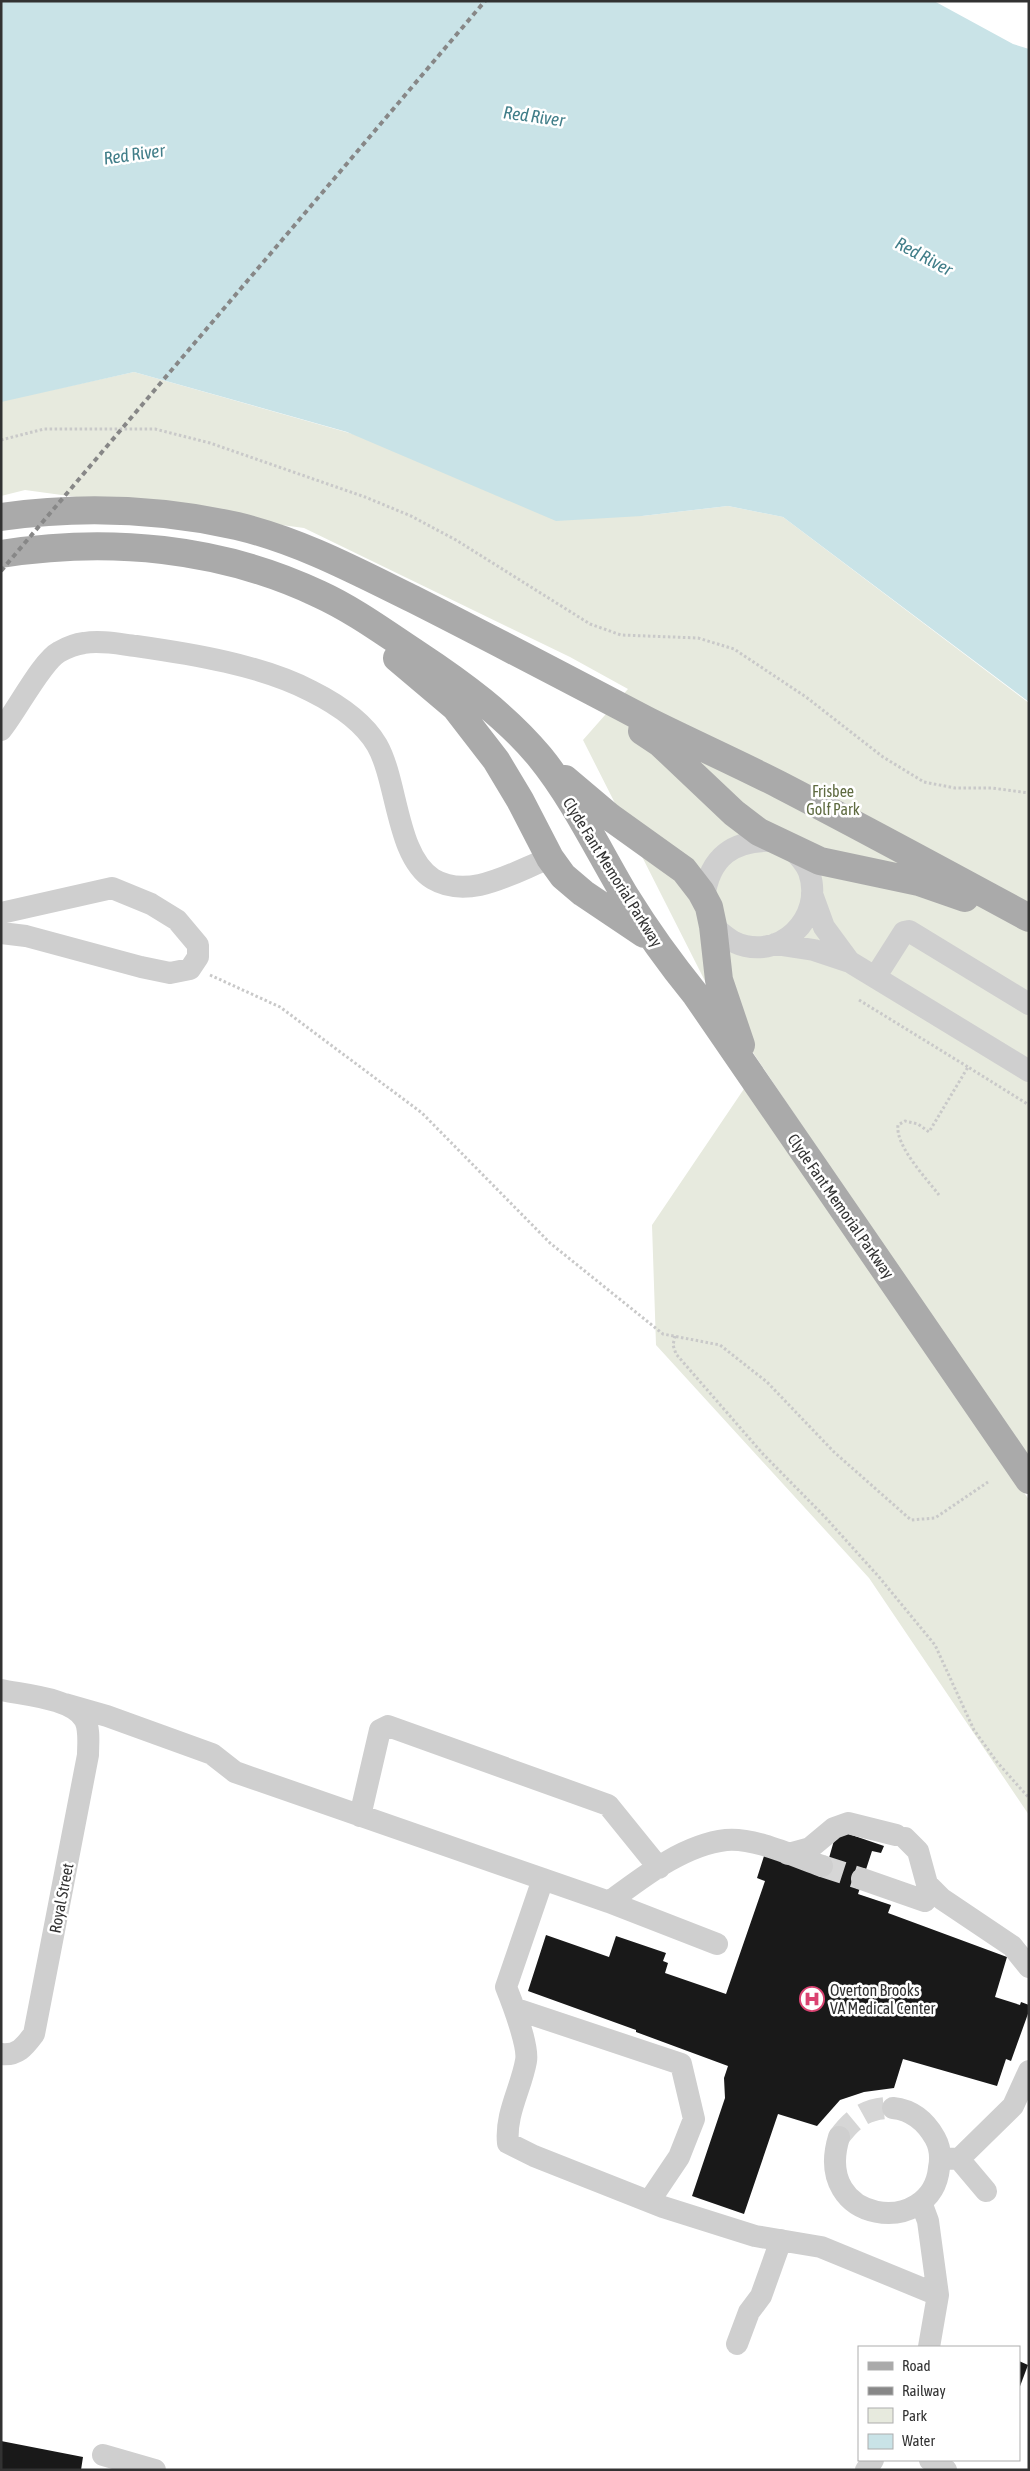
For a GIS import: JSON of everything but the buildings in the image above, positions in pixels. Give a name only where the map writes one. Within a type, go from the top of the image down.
[{"type":"main road","points":[[1,518],[59,511],[129,512],[198,519],[237,526],[326,556],[511,648],[656,725],[777,784],[1029,918]]},
{"type":"main road","name":"Clyde Fant Memorial Parkway","points":[[1,554],[69,546],[140,547],[211,558],[263,571],[299,586],[361,617],[442,670],[505,722],[540,757],[662,952],[696,995],[1029,1480]]},
{"type":"main road","points":[[299,586],[367,632],[455,707],[496,760],[520,800],[550,858],[563,876],[583,893],[640,931],[662,952]]},
{"type":"main road","points":[[511,648],[660,743],[734,813],[759,832],[820,861],[919,882],[1029,924]]},
{"type":"main road","points":[[540,757],[610,817],[684,870],[704,899],[713,926],[719,980],[752,1077]]},
{"type":"street","points":[[1,730],[34,680],[57,652],[82,643],[103,642],[165,650],[259,671],[310,690],[352,716],[377,745],[414,860],[431,878],[446,885],[470,886],[495,881],[550,858]]},
{"type":"street","points":[[704,899],[712,871],[726,852],[748,842],[783,844],[802,859],[809,872],[812,901],[807,918],[795,932],[775,944]]},
{"type":"street","points":[[1,913],[112,888],[151,904],[177,920],[198,945],[198,957],[190,969],[170,973],[26,936],[1,933]]},
{"type":"street","points":[[812,893],[824,927],[850,962]]},
{"type":"street","points":[[713,926],[734,942],[748,946],[775,944],[814,950],[850,962],[876,976],[1029,1071]]},
{"type":"street","points":[[876,976],[904,932],[909,931],[1029,1004]]},
{"type":"street","points":[[1,1690],[65,1704],[107,1716],[212,1754],[235,1772],[609,1902],[717,1944]]},
{"type":"street","name":"Royal Street","points":[[1,2054],[15,2053],[25,2048],[34,2034],[88,1755],[88,1730],[85,1721],[73,1708],[65,1704]]},
{"type":"street","points":[[360,1816],[380,1730],[388,1726],[608,1805],[659,1868]]},
{"type":"street","points":[[788,1854],[810,1848],[834,1828],[848,1823],[900,1837],[918,1852],[927,1884],[942,1899],[1012,1946],[1029,1967]]},
{"type":"street","points":[[609,1902],[641,1878],[690,1850],[727,1840],[762,1844],[822,1866]]},
{"type":"street","points":[[543,1879],[506,1987],[516,2009],[527,2059],[506,2127],[508,2143],[534,2156],[716,2225],[755,2236],[821,2247],[938,2295]]},
{"type":"street","points":[[862,1879],[925,1901],[933,1890]]},
{"type":"street","points":[[516,2009],[681,2064],[694,2119],[679,2157],[650,2200]]},
{"type":"street","points":[[839,2138],[834,2155],[835,2173],[842,2190],[854,2203],[871,2212],[889,2214],[906,2211],[920,2202],[932,2190],[939,2174],[950,2158],[1013,2106],[1029,2071]]},
{"type":"street","points":[[893,2108],[915,2115],[928,2126],[950,2158],[986,2191]]},
{"type":"street","points":[[920,2202],[928,2221],[938,2295],[929,2346]]},
{"type":"street","points":[[737,2344],[749,2312],[761,2296],[781,2240]]},
{"type":"street","points":[[103,2456],[155,2470]]},
{"type":"street","points":[[932,2461],[946,2470]]},
{"type":"path","points":[[1,440],[44,429],[155,428],[229,450],[365,497],[411,516],[456,540],[590,624],[621,635],[698,638],[734,649],[806,697],[883,757],[924,782],[955,788],[992,788],[1029,792]]},
{"type":"path","points":[[190,969],[219,977],[280,1007],[422,1113],[550,1243],[663,1334],[720,1345],[767,1382],[834,1452],[912,1520],[935,1518],[988,1482]]},
{"type":"path","points":[[859,1000],[1029,1104]]},
{"type":"path","points":[[939,1195],[906,1151],[897,1133],[898,1126],[905,1121],[912,1122],[929,1132],[968,1067]]},
{"type":"path","points":[[675,1336],[673,1345],[676,1354],[763,1454],[825,1517],[879,1577],[935,1646],[974,1730],[997,1762],[1029,1798]]},
{"type":"green space","name":"Frisbee Golf Park","points":[[134,372],[642,516],[728,506],[783,517],[1029,703],[1029,1464],[705,981],[583,740],[628,689],[570,657],[304,528],[25,490],[1,496],[1,401]]},
{"type":"green space","points":[[752,1077],[1029,1500],[1029,1815],[869,1578],[656,1345],[652,1225]]},
{"type":"water","name":"Red River","points":[[1,1],[934,1],[1013,44],[1029,49],[1029,702],[783,517],[728,506],[642,516],[556,521],[347,432],[134,372],[1,402]]},
{"type":"tunnel","points":[[822,1866],[862,1879]]},
{"type":"tunnel","points":[[839,2137],[850,2124],[862,2115],[876,2109],[893,2108]]},
{"type":"railway","points":[[1,571],[485,1]]},
{"type":"place","name":"Overton Brooks VA Medical Center","points":[[812,1999]]}]
